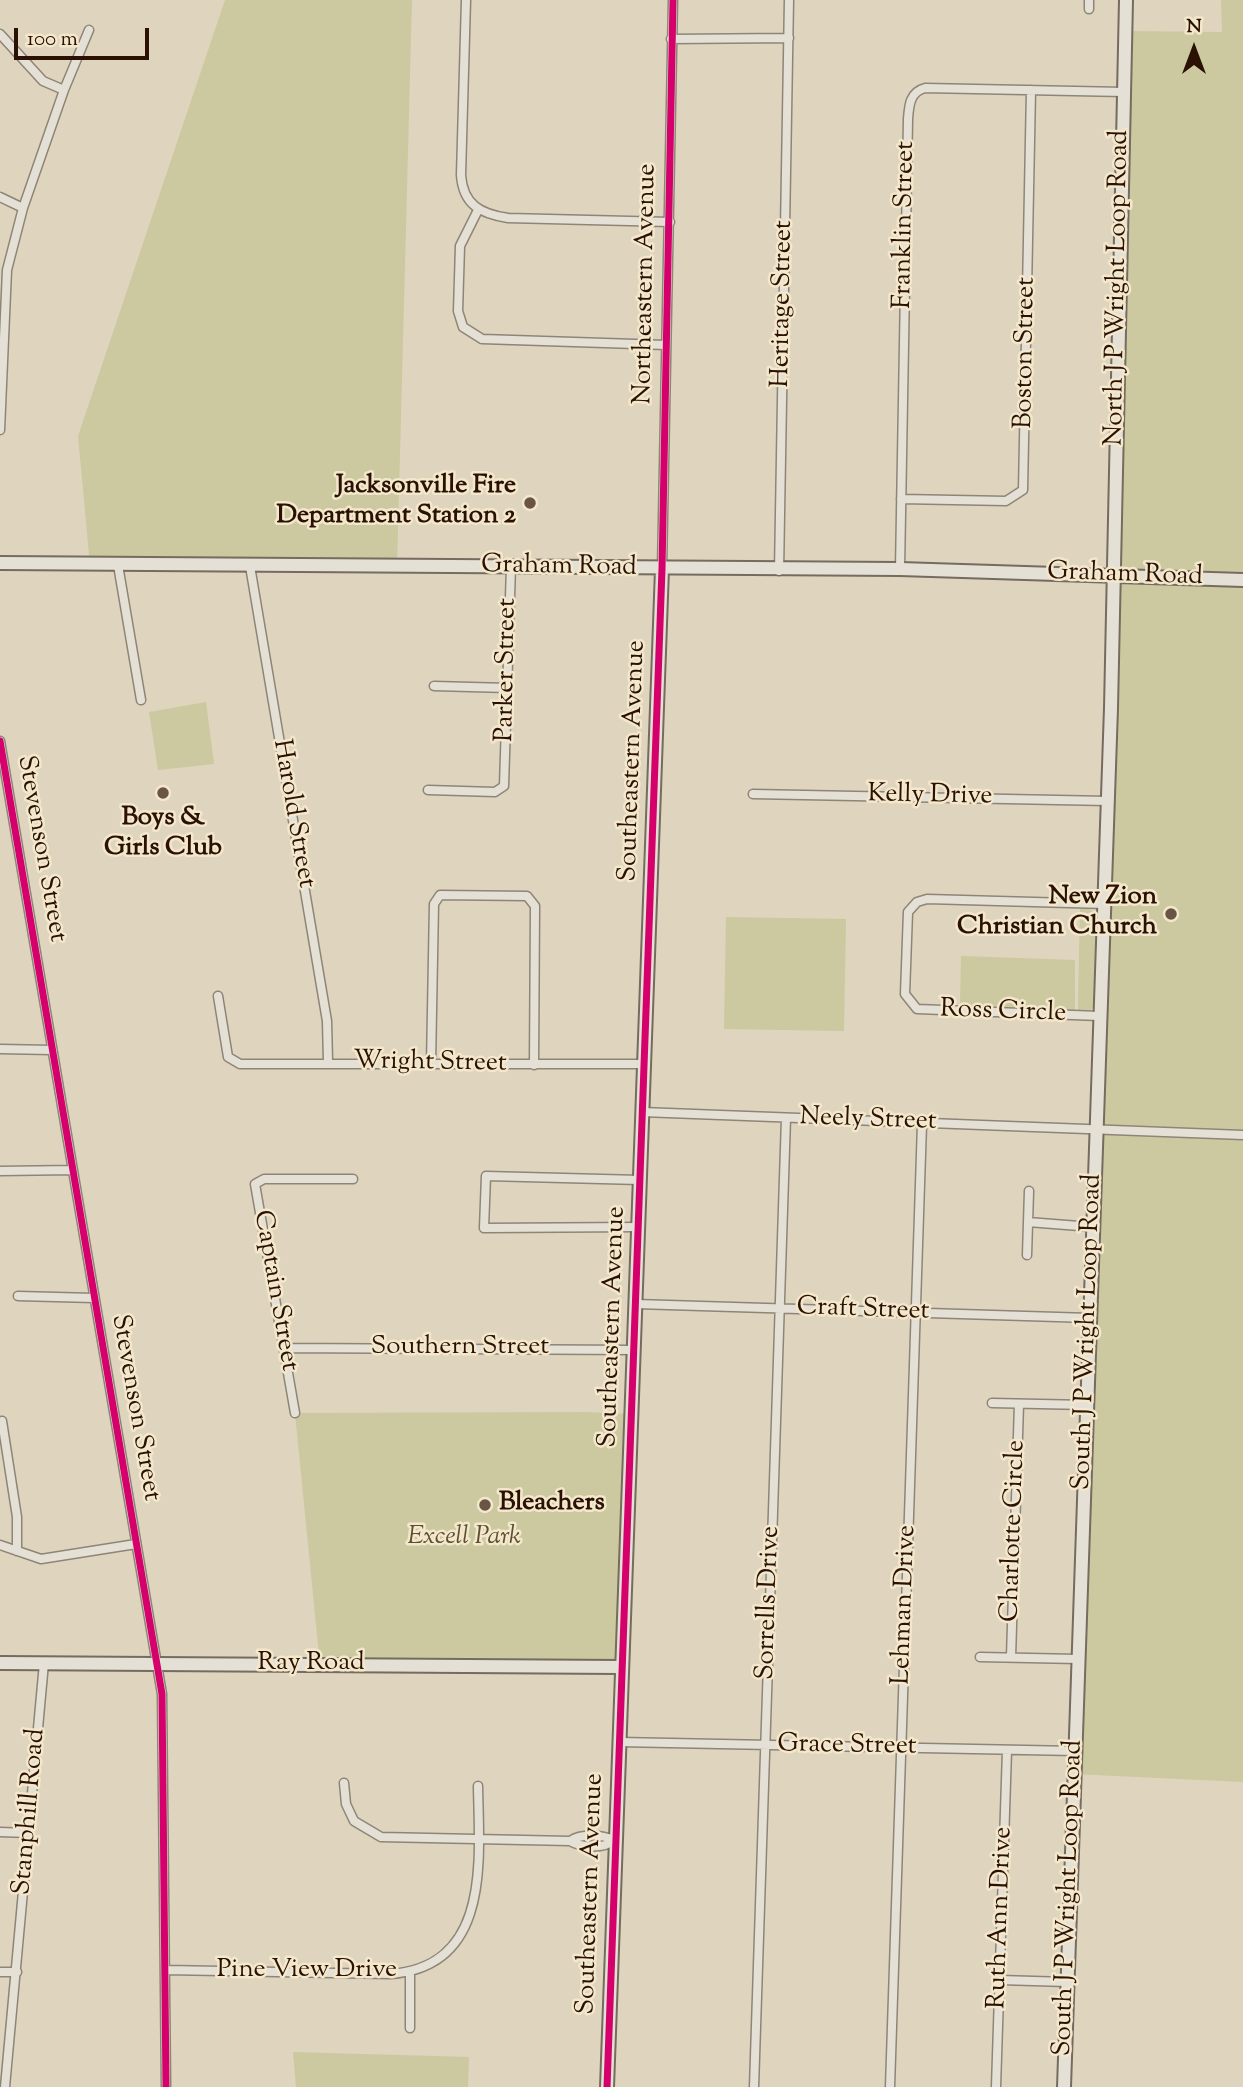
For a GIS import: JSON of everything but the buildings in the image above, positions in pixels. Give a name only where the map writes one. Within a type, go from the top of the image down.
[{"type":"main road","name":"North J P Wright Loop Road","points":[[1114,576],[1126,0]]},
{"type":"main road","name":"Graham Road","points":[[0,563],[900,569],[1243,579]]},
{"type":"main road","name":"Southeastern Avenue","points":[[607,2087],[663,569]]},
{"type":"main road","name":"South J P Wright Loop Road","points":[[1064,2087],[1114,576]]},
{"type":"main road","name":"Ray Road","points":[[0,1662],[621,1667]]},
{"type":"street","points":[[466,0],[461,175],[465,195],[478,210],[486,215],[508,218],[670,222]]},
{"type":"street","name":"Northeastern Avenue","points":[[663,569],[673,0]]},
{"type":"street","name":"Heritage Street","points":[[779,570],[789,0]]},
{"type":"street","points":[[0,430],[7,270],[23,208],[64,90],[89,30]]},
{"type":"street","points":[[0,34],[43,81],[64,90]]},
{"type":"street","points":[[671,38],[789,38]]},
{"type":"street","name":"Franklin Street","points":[[900,569],[908,119],[912,97],[925,88],[1124,92]]},
{"type":"street","name":"Boston Street","points":[[901,499],[1006,502],[1023,489],[1031,90]]},
{"type":"street","points":[[0,197],[23,208]]},
{"type":"street","points":[[478,210],[464,234],[458,258],[458,318],[468,333],[482,339],[666,345]]},
{"type":"street","points":[[118,565],[141,700]]},
{"type":"street","name":"Harold Street","points":[[250,566],[327,1021],[328,1062]]},
{"type":"street","name":"Parker Street","points":[[428,790],[495,792],[504,786],[510,566]]},
{"type":"street","points":[[434,686],[508,688]]},
{"type":"street","name":"Stevenson Street","points":[[0,741],[162,1694],[166,2087]]},
{"type":"street","name":"Kelly Drive","points":[[753,794],[1108,801]]},
{"type":"street","points":[[431,1064],[434,904],[440,895],[527,896],[535,906],[534,1065]]},
{"type":"street","name":"Ross Circle","points":[[1099,1016],[918,1009],[905,994],[908,912],[917,902],[927,899],[1105,904]]},
{"type":"street","name":"Wright Street","points":[[218,996],[228,1057],[240,1064],[644,1064]]},
{"type":"street","points":[[0,1049],[52,1050]]},
{"type":"street","name":"Neely Street","points":[[642,1112],[1243,1135]]},
{"type":"street","name":"Sorrells Drive","points":[[754,2087],[786,1118]]},
{"type":"street","name":"Lehman Drive","points":[[890,2087],[922,1124]]},
{"type":"street","points":[[0,1171],[73,1170]]},
{"type":"street","points":[[639,1227],[484,1228],[486,1176],[640,1180]]},
{"type":"street","name":"Captain Street","points":[[295,1413],[255,1184],[270,1178],[353,1179]]},
{"type":"street","points":[[1027,1255],[1029,1191]]},
{"type":"street","points":[[1028,1222],[1092,1227]]},
{"type":"street","points":[[18,1296],[94,1298]]},
{"type":"street","name":"Craft Street","points":[[636,1304],[1090,1318]]},
{"type":"street","name":"Southern Street","points":[[285,1348],[635,1350]]},
{"type":"street","name":"Charlotte Circle","points":[[992,1403],[1087,1405]]},
{"type":"street","name":"Charlotte Circle","points":[[1011,1657],[1019,1404]]},
{"type":"street","points":[[2,1421],[18,1525],[17,1551]]},
{"type":"street","points":[[0,1545],[41,1559],[136,1544]]},
{"type":"street","name":"Charlotte Circle","points":[[980,1657],[1078,1659]]},
{"type":"street","name":"Stanphill Road","points":[[5,2087],[44,1663]]},
{"type":"street","name":"Grace Street","points":[[619,1742],[1075,1751]]},
{"type":"street","name":"Ruth Ann Drive","points":[[996,2087],[1007,1750]]},
{"type":"street","points":[[344,1783],[349,1813],[354,1821],[372,1834],[391,1838],[570,1841],[579,1845],[604,1845],[615,1840]]},
{"type":"street","name":"Pine View Drive","points":[[164,1970],[410,1973],[446,1951],[463,1931],[471,1916],[478,1883],[478,1786]]},
{"type":"street","points":[[0,1832],[29,1833]]},
{"type":"street","points":[[0,1972],[17,1972]]},
{"type":"street","points":[[410,1973],[410,2028]]},
{"type":"street","points":[[1000,1980],[1067,1982]]},
{"type":"green space","points":[[225,0],[412,0],[397,566],[90,565],[78,436]]},
{"type":"green space","points":[[1221,0],[1243,0],[1243,1782],[1074,1774],[1125,31],[1222,32]]},
{"type":"green space","points":[[206,702],[214,764],[158,770],[149,712]]},
{"type":"green space","points":[[1087,908],[1099,916],[1095,1006],[1090,1011],[1078,1011],[1080,909]]},
{"type":"green space","points":[[726,917],[846,919],[844,1031],[724,1029]]},
{"type":"green space","points":[[961,956],[1075,960],[1075,1010],[960,1005]]},
{"type":"green space","name":"Excell Park","points":[[295,1413],[632,1414],[621,1667],[320,1665]]},
{"type":"green space","points":[[293,2052],[469,2057],[468,2087],[296,2087]]},
{"type":"cycle path","points":[[607,2087],[662,569],[673,0]]},
{"type":"cycle path","points":[[0,741],[162,1694],[166,2087]]},
{"type":"place","name":"Jacksonville Fire Department Station 2","points":[[530,503]]},
{"type":"place","name":"Boys & Girls Club","points":[[163,793]]},
{"type":"place","name":"New Zion Christian Church","points":[[1171,914]]},
{"type":"place","name":"Bleachers","points":[[485,1505]]}]
